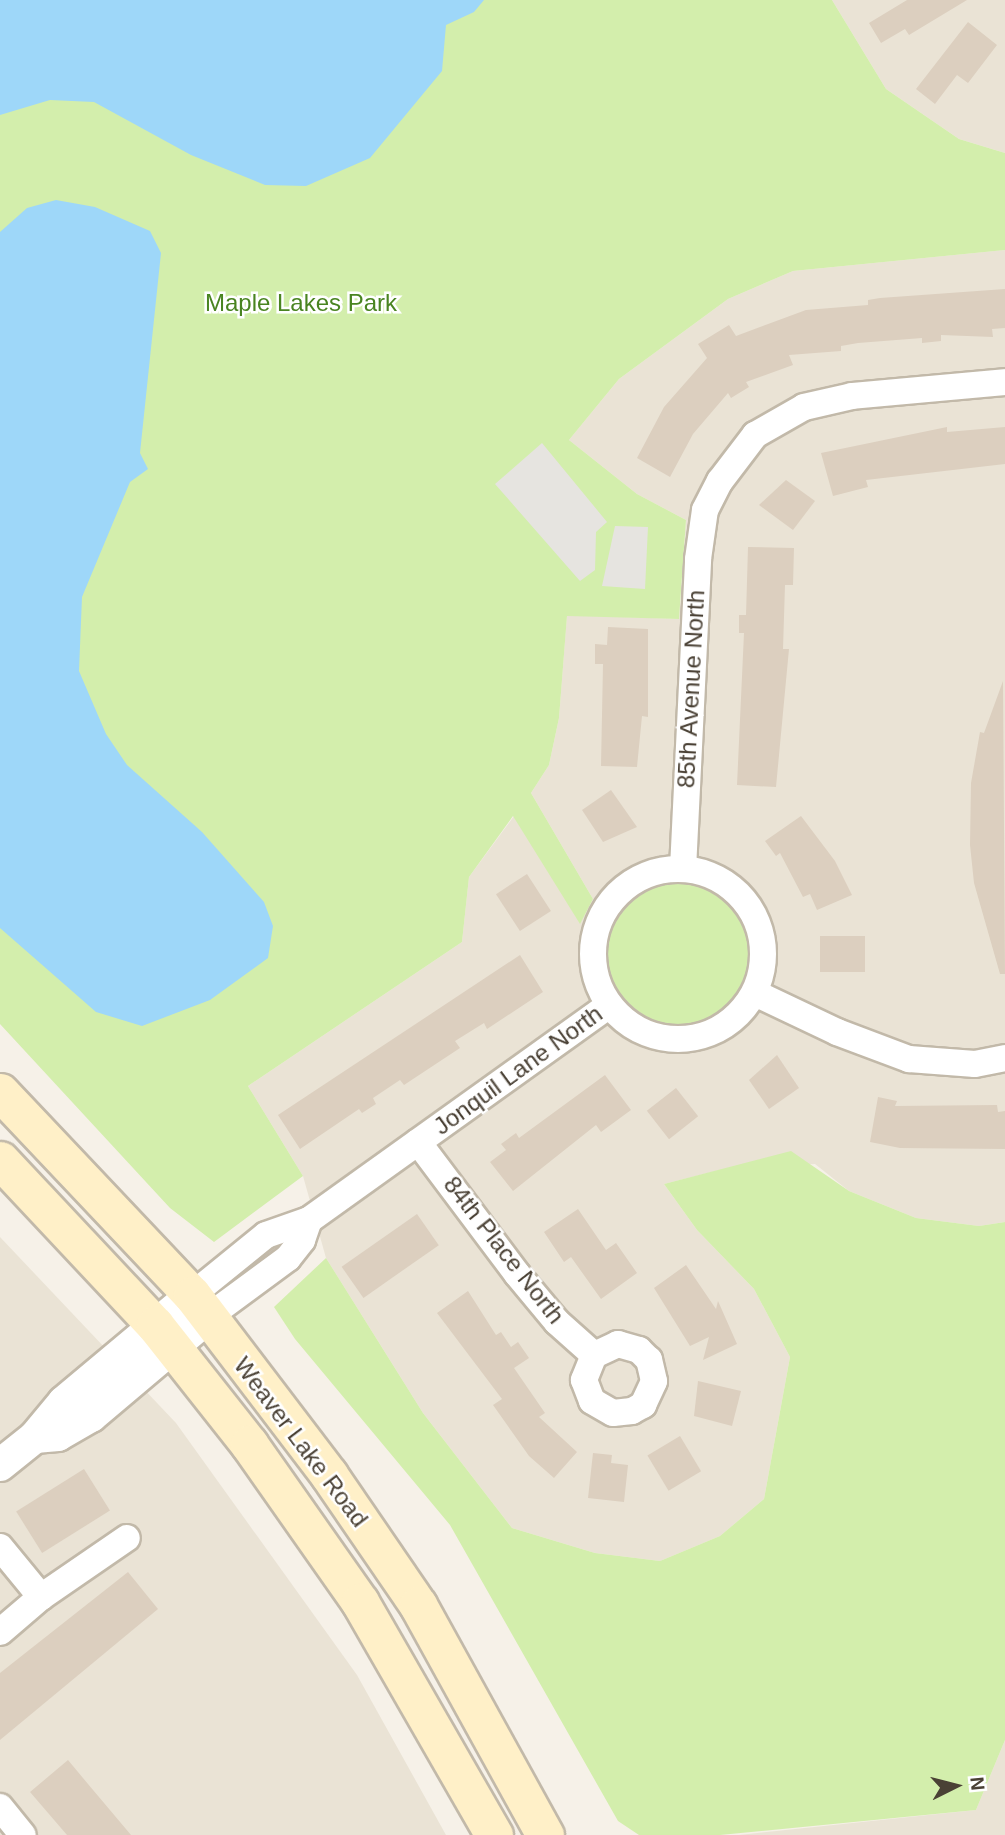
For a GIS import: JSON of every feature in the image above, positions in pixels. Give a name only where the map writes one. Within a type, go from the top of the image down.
[{"type":"main road","name":"Weaver Lake Road","points":[[0,1092],[200,1306],[329,1475],[418,1605],[545,1835]]},
{"type":"main road","name":"Weaver Lake Road","points":[[0,1160],[162,1335],[249,1444],[360,1602],[494,1835]]},
{"type":"street","name":"85th Avenue North","points":[[683,869],[698,559],[705,510],[720,481],[755,435],[804,407],[852,397],[1005,382]]},
{"type":"street","points":[[609,1005],[594,967],[597,927],[621,891],[639,878],[683,869],[711,875],[734,889],[752,911],[762,937],[763,956],[755,993],[837,1032],[909,1059],[975,1064],[1005,1058]]},
{"type":"street","name":"Jonquil Lane North","points":[[0,1465],[35,1437],[48,1416],[200,1306],[288,1258],[302,1240],[309,1220],[609,1005],[630,1025],[657,1037],[686,1040],[714,1032],[738,1016],[755,993]]},
{"type":"street","name":"84th Place North","points":[[418,1142],[517,1274],[557,1322],[594,1355]]},
{"type":"street","points":[[0,1632],[41,1597],[127,1538]]},
{"type":"street","points":[[0,1547],[41,1597]]},
{"type":"street","points":[[0,1807],[23,1835]]},
{"type":"shaded area","points":[[832,0],[1005,0],[1005,153],[959,139],[886,89]]},
{"type":"shaded area","points":[[1005,250],[1005,1222],[979,1226],[916,1218],[849,1191],[815,1164],[720,1170],[664,1184],[697,1230],[754,1289],[790,1357],[764,1499],[720,1536],[660,1561],[595,1553],[512,1528],[423,1413],[326,1258],[303,1176],[248,1086],[462,942],[469,877],[514,816],[580,923],[593,899],[531,793],[549,765],[559,718],[567,615],[679,619],[686,520],[637,494],[569,440],[619,379],[728,299],[793,271]]},
{"type":"shaded area","points":[[542,443],[607,522],[596,532],[595,570],[580,581],[495,484]]},
{"type":"shaded area","points":[[615,526],[648,527],[645,589],[602,586]]},
{"type":"shaded area","points":[[0,1237],[176,1423],[357,1675],[446,1835],[0,1835]]},
{"type":"shaded area","points":[[1005,1740],[1005,1835],[739,1835],[976,1810]]},
{"type":"green space","name":"Maple Lakes Park","points":[[0,0],[832,0],[886,89],[959,139],[1005,153],[1005,250],[793,271],[728,299],[619,379],[569,440],[637,494],[686,520],[679,619],[567,616],[559,718],[549,765],[531,793],[593,899],[580,924],[513,816],[469,877],[462,942],[248,1086],[303,1176],[214,1242],[170,1208],[0,1024]]},
{"type":"green space","points":[[679,881],[707,886],[731,902],[747,926],[752,954],[747,982],[731,1006],[707,1022],[679,1027],[651,1022],[627,1006],[611,982],[606,954],[611,926],[627,902],[651,886]]},
{"type":"green space","points":[[791,1151],[849,1191],[916,1218],[979,1226],[1005,1222],[1005,1740],[976,1810],[720,1835],[639,1835],[618,1821],[450,1525],[295,1339],[274,1307],[326,1258],[423,1413],[512,1528],[595,1553],[660,1561],[720,1536],[764,1499],[790,1357],[754,1289],[697,1230],[664,1184]]},
{"type":"water","points":[[0,0],[484,0],[474,12],[446,25],[442,71],[370,158],[306,186],[265,185],[191,155],[94,102],[50,100],[0,115]]},
{"type":"water","points":[[56,200],[95,207],[150,231],[161,253],[140,453],[148,469],[130,482],[82,597],[79,671],[106,734],[127,765],[202,832],[264,902],[273,926],[268,958],[210,1000],[142,1026],[96,1012],[0,928],[0,232],[27,208]]},
{"type":"building","points":[[907,0],[967,0],[909,35],[905,29],[881,43],[869,23]]},
{"type":"building","points":[[968,22],[997,45],[968,83],[957,75],[935,104],[916,89]]},
{"type":"building","points":[[1005,289],[1005,328],[992,329],[993,337],[941,335],[941,341],[922,343],[922,338],[858,343],[841,346],[841,351],[789,355],[793,365],[746,382],[749,387],[731,398],[728,393],[693,434],[670,477],[637,458],[664,407],[707,358],[698,344],[729,325],[736,336],[806,310],[868,305],[868,300],[880,298]]},
{"type":"building","points":[[947,427],[947,432],[1005,427],[1005,464],[866,480],[868,487],[833,496],[821,453]]},
{"type":"building","points":[[786,480],[815,501],[793,530],[759,505]]},
{"type":"building","points":[[748,547],[794,548],[793,585],[785,585],[783,649],[789,649],[776,787],[737,785],[744,633],[739,633],[739,615],[746,615]]},
{"type":"building","points":[[608,627],[648,629],[648,717],[642,716],[637,767],[601,766],[603,664],[595,664],[595,644],[607,645]]},
{"type":"building","points":[[1003,681],[1005,974],[1000,974],[974,883],[970,845],[971,783],[980,732],[984,733]]},
{"type":"building","points":[[611,790],[637,827],[603,842],[582,810]]},
{"type":"building","points":[[801,816],[835,861],[852,895],[817,910],[810,894],[803,897],[780,853],[776,856],[765,841]]},
{"type":"building","points":[[527,874],[551,911],[520,931],[496,894]]},
{"type":"building","points":[[820,936],[865,936],[865,972],[820,972]]},
{"type":"building","points":[[520,955],[543,992],[487,1029],[484,1023],[455,1041],[460,1048],[404,1085],[400,1080],[373,1098],[376,1104],[362,1113],[359,1109],[300,1149],[278,1115]]},
{"type":"building","points":[[777,1055],[799,1088],[769,1109],[749,1080]]},
{"type":"building","points":[[605,1075],[631,1110],[601,1132],[596,1125],[513,1191],[490,1162],[506,1150],[501,1144],[516,1133],[519,1138]]},
{"type":"building","points":[[676,1088],[698,1116],[669,1139],[647,1111]]},
{"type":"building","points":[[878,1097],[897,1101],[895,1106],[997,1105],[998,1112],[1005,1111],[1005,1149],[900,1148],[870,1142]]},
{"type":"building","points":[[578,1209],[606,1250],[616,1243],[637,1273],[601,1299],[571,1257],[564,1262],[544,1232]]},
{"type":"building","points":[[417,1214],[439,1245],[363,1298],[342,1267]]},
{"type":"building","points":[[686,1265],[716,1309],[718,1301],[737,1344],[703,1360],[709,1337],[690,1346],[654,1288]]},
{"type":"building","points":[[468,1291],[496,1335],[501,1332],[511,1347],[518,1342],[529,1358],[514,1368],[545,1413],[539,1417],[577,1452],[554,1478],[529,1456],[493,1405],[502,1399],[437,1313]]},
{"type":"building","points":[[698,1381],[741,1391],[732,1426],[694,1416]]},
{"type":"building","points":[[680,1436],[701,1471],[669,1491],[647,1456]]},
{"type":"building","points":[[593,1453],[612,1455],[611,1463],[628,1465],[624,1502],[588,1498]]},
{"type":"building","points":[[84,1469],[110,1511],[42,1553],[16,1511]]},
{"type":"building","points":[[128,1572],[158,1609],[0,1740],[0,1673]]},
{"type":"building","points":[[68,1760],[131,1835],[67,1835],[30,1792]]}]
